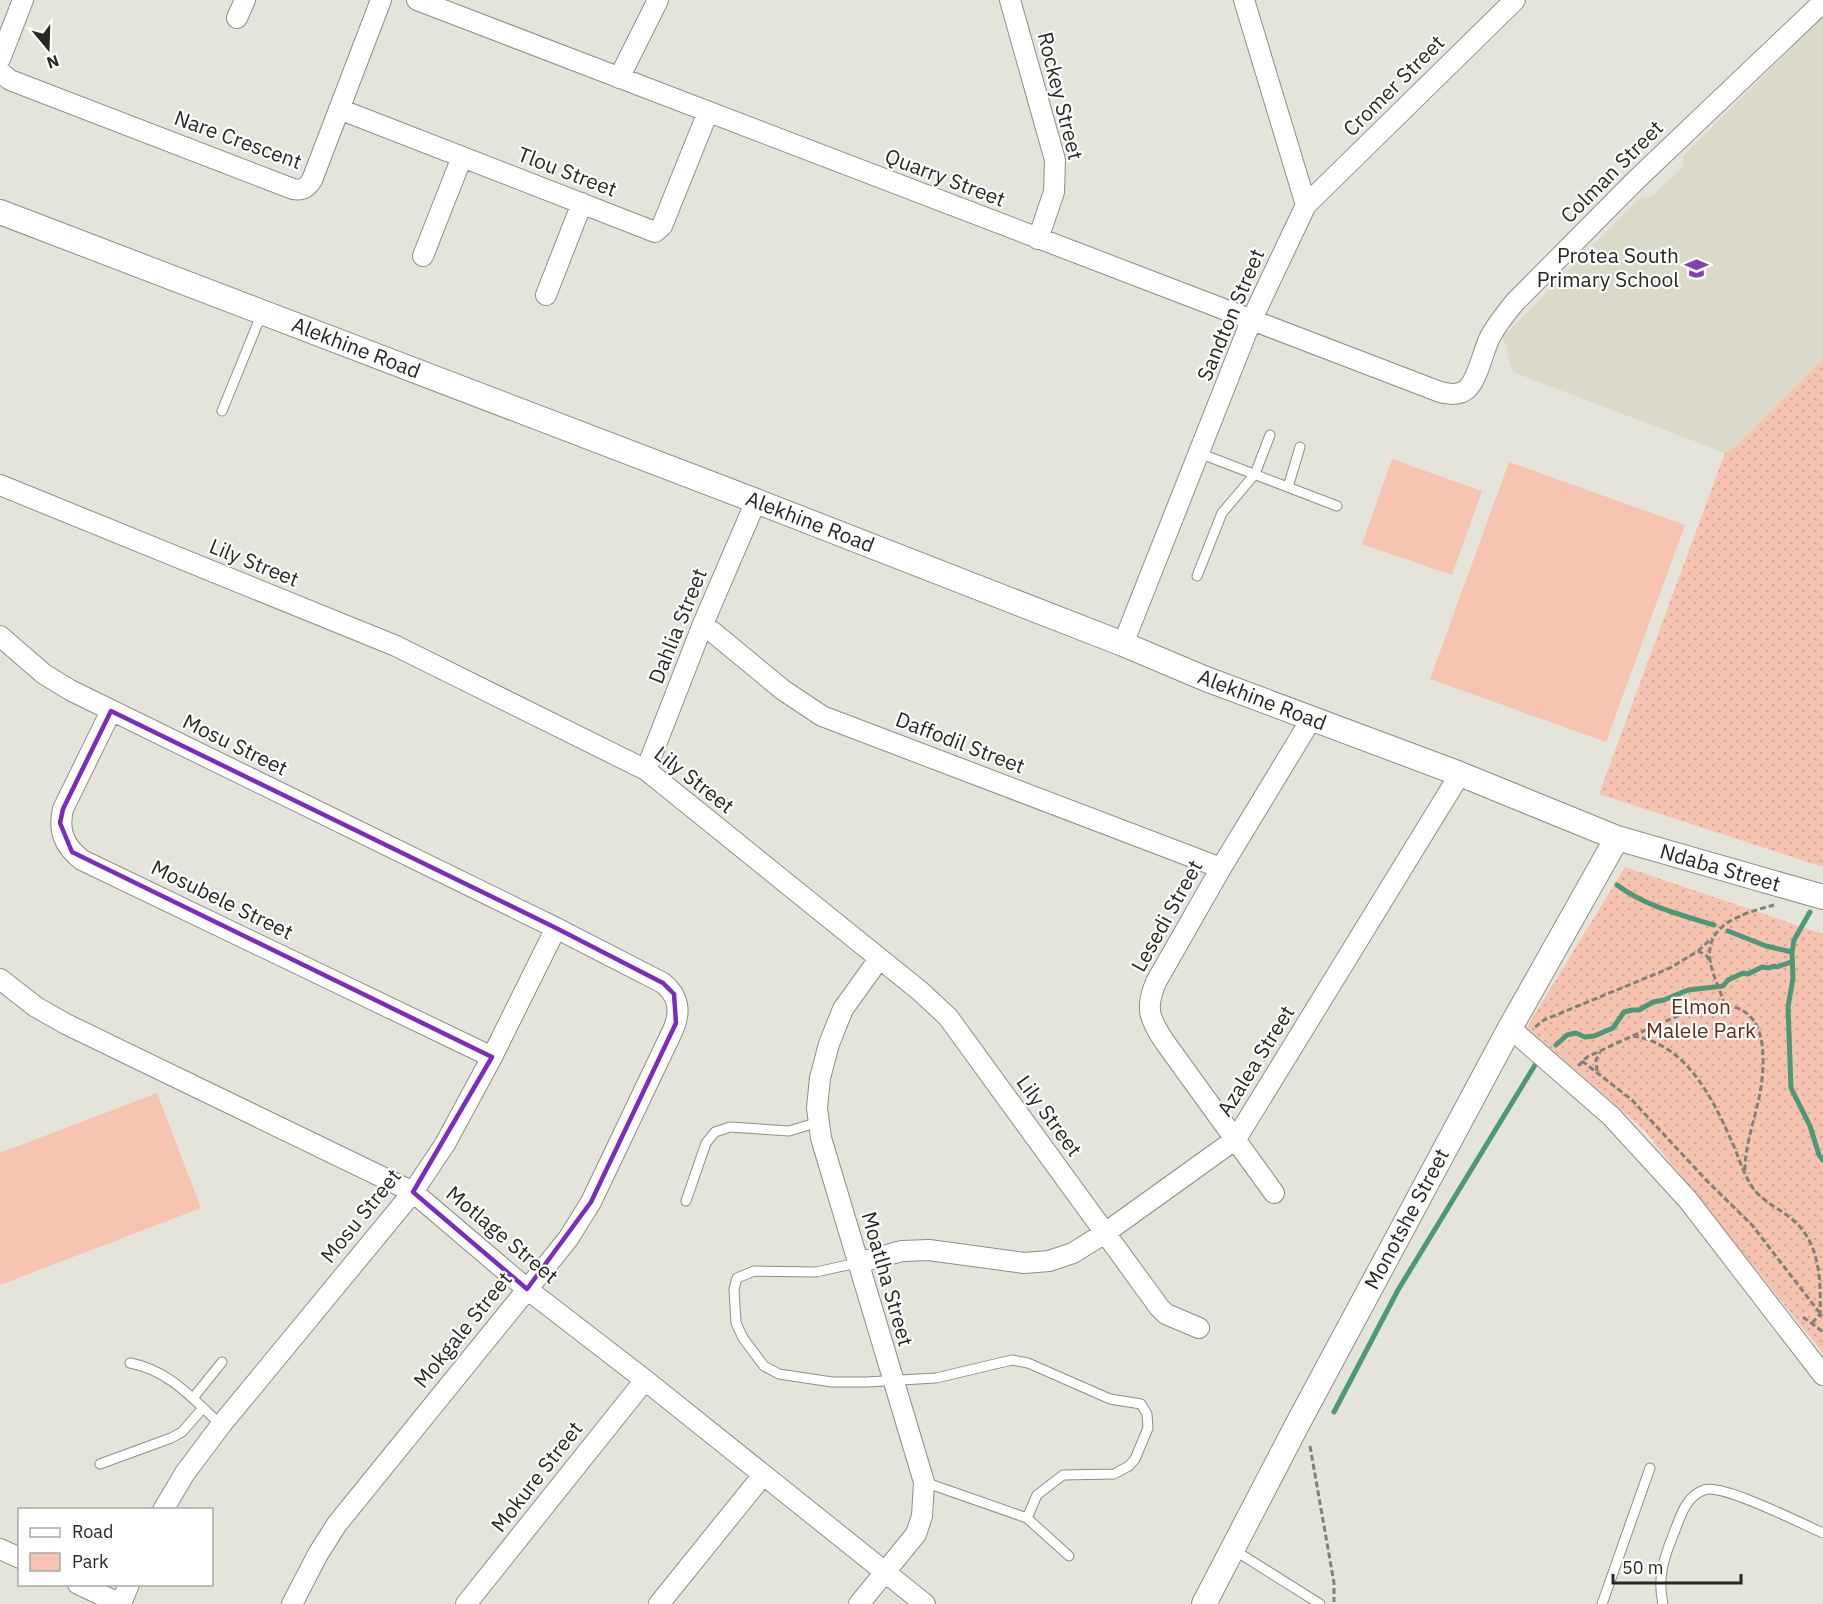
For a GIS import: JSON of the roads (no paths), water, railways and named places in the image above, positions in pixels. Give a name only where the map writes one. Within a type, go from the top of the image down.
[{"type":"street","points":[[0,59],[23,0]]},
{"type":"street","name":"Nare Crescent","points":[[0,72],[10,80],[297,190],[306,188],[312,180],[381,0]]},
{"type":"street","name":"Quarry Street","points":[[417,0],[1251,321],[1440,392],[1458,393]]},
{"type":"street","points":[[620,78],[658,0]]},
{"type":"street","name":"Rockey Street","points":[[1010,0],[1055,160],[1054,192],[1038,239]]},
{"type":"street","points":[[1244,0],[1306,206]]},
{"type":"street","name":"Cromer Street","points":[[1306,206],[1515,0]]},
{"type":"street","name":"Colman Street","points":[[1458,393],[1472,382],[1490,336],[1515,302],[1643,173],[1823,2]]},
{"type":"street","name":"Tlou Street","points":[[339,109],[655,232],[659,230],[708,112]]},
{"type":"street","points":[[423,256],[462,157]]},
{"type":"street","points":[[546,295],[582,203]]},
{"type":"street","name":"Sandton Street","points":[[1123,644],[1251,321],[1306,206]]},
{"type":"street","name":"Alekhine Road","points":[[0,212],[756,501],[1123,644],[1206,679],[1460,774],[1617,838]]},
{"type":"street","name":"Lily Street","points":[[0,485],[396,646],[646,770],[920,991],[948,1017],[1159,1307],[1166,1314],[1199,1328]]},
{"type":"street","name":"Dahlia Street","points":[[646,770],[703,624],[756,501]]},
{"type":"street","name":"Daffodil Street","points":[[703,624],[783,690],[822,716],[1221,868]]},
{"type":"street","name":"Mosu Street","points":[[0,636],[44,674],[70,690],[556,928],[663,983],[674,994],[678,1008]]},
{"type":"street","name":"Mosubele Street","points":[[111,711],[63,810],[60,823],[64,840],[72,852],[82,860],[492,1056]]},
{"type":"street","name":"Lesedi Street","points":[[1274,1193],[1164,1041],[1154,1025],[1148,1007],[1156,982],[1221,868],[1312,718]]},
{"type":"street","name":"Azalea Street","points":[[857,1263],[902,1251],[929,1250],[1024,1263],[1049,1262],[1072,1253],[1106,1233],[1236,1139],[1460,774]]},
{"type":"street","name":"Ndaba Street","points":[[1617,838],[1823,897]]},
{"type":"street","name":"Monotshe Street","points":[[1204,1604],[1297,1425],[1516,1033],[1617,838]]},
{"type":"street","name":"Mosu Street","points":[[164,1508],[185,1473],[221,1425],[413,1192],[444,1144],[492,1056],[556,928]]},
{"type":"street","name":"Moatlha Street","points":[[860,1604],[916,1534],[922,1516],[924,1482],[821,1138],[817,1108],[820,1078],[829,1044],[843,1009],[879,959]]},
{"type":"street","name":"Motlage Street","points":[[0,978],[36,1007],[66,1024],[413,1192],[527,1289],[645,1380],[925,1604]]},
{"type":"street","name":"Mokgale Street","points":[[292,1604],[318,1554],[337,1524],[568,1239],[591,1202],[673,1030],[678,1008]]},
{"type":"street","points":[[1516,1033],[1611,1116],[1688,1200],[1823,1375]]},
{"type":"street","name":"Mokure Street","points":[[466,1604],[645,1380]]},
{"type":"street","points":[[659,1604],[763,1475]]},
{"type":"street","points":[[0,1549],[18,1557]]},
{"type":"street","points":[[82,1586],[121,1604],[128,1586]]},
{"type":"lane","points":[[222,411],[262,312]]},
{"type":"lane","points":[[1197,576],[1222,513],[1255,474],[1270,435]]},
{"type":"lane","points":[[1288,487],[1300,447]]},
{"type":"lane","points":[[1199,453],[1337,506]]},
{"type":"lane","points":[[686,1201],[706,1143],[715,1132],[730,1127],[789,1131],[819,1122]]},
{"type":"lane","points":[[857,1263],[816,1272],[754,1271],[737,1278],[734,1289],[736,1323],[743,1338],[764,1366],[779,1374],[832,1382],[867,1382],[936,1378],[1012,1360],[1028,1363],[1110,1399],[1141,1404],[1147,1414],[1148,1428],[1135,1459],[1129,1466],[1114,1474],[1063,1475],[1037,1495],[1027,1518]]},
{"type":"lane","points":[[193,1398],[222,1362]]},
{"type":"lane","points":[[130,1363],[143,1365],[163,1374],[221,1425]]},
{"type":"lane","points":[[100,1464],[176,1435],[203,1408]]},
{"type":"lane","points":[[1602,1604],[1650,1468]]},
{"type":"lane","points":[[924,1482],[1027,1518],[1069,1556]]},
{"type":"lane","points":[[1663,1604],[1660,1574],[1663,1560],[1690,1498],[1707,1488],[1728,1491],[1823,1533]]},
{"type":"lane","points":[[1234,1550],[1320,1604]]},
{"type":"waterway","points":[[1617,885],[1651,904],[1714,925]]},
{"type":"waterway","points":[[1810,912],[1794,940],[1792,952],[1793,978],[1788,1007],[1791,1088],[1810,1126],[1819,1155],[1823,1160]]},
{"type":"waterway","points":[[1728,931],[1766,946],[1792,952]]},
{"type":"waterway","points":[[1556,1045],[1567,1035],[1576,1033],[1585,1037],[1594,1036],[1613,1028],[1624,1012],[1639,1010],[1653,1002],[1688,990],[1723,986],[1728,980],[1762,967],[1777,967],[1791,962]]},
{"type":"waterway","points":[[1334,1412],[1398,1290],[1535,1065]]},
{"type":"place","name":"Protea South Primary School","points":[[1697,268]]},
{"type":"park label","name":"Elmon Malele Park","points":[[1701,1019]]}]
